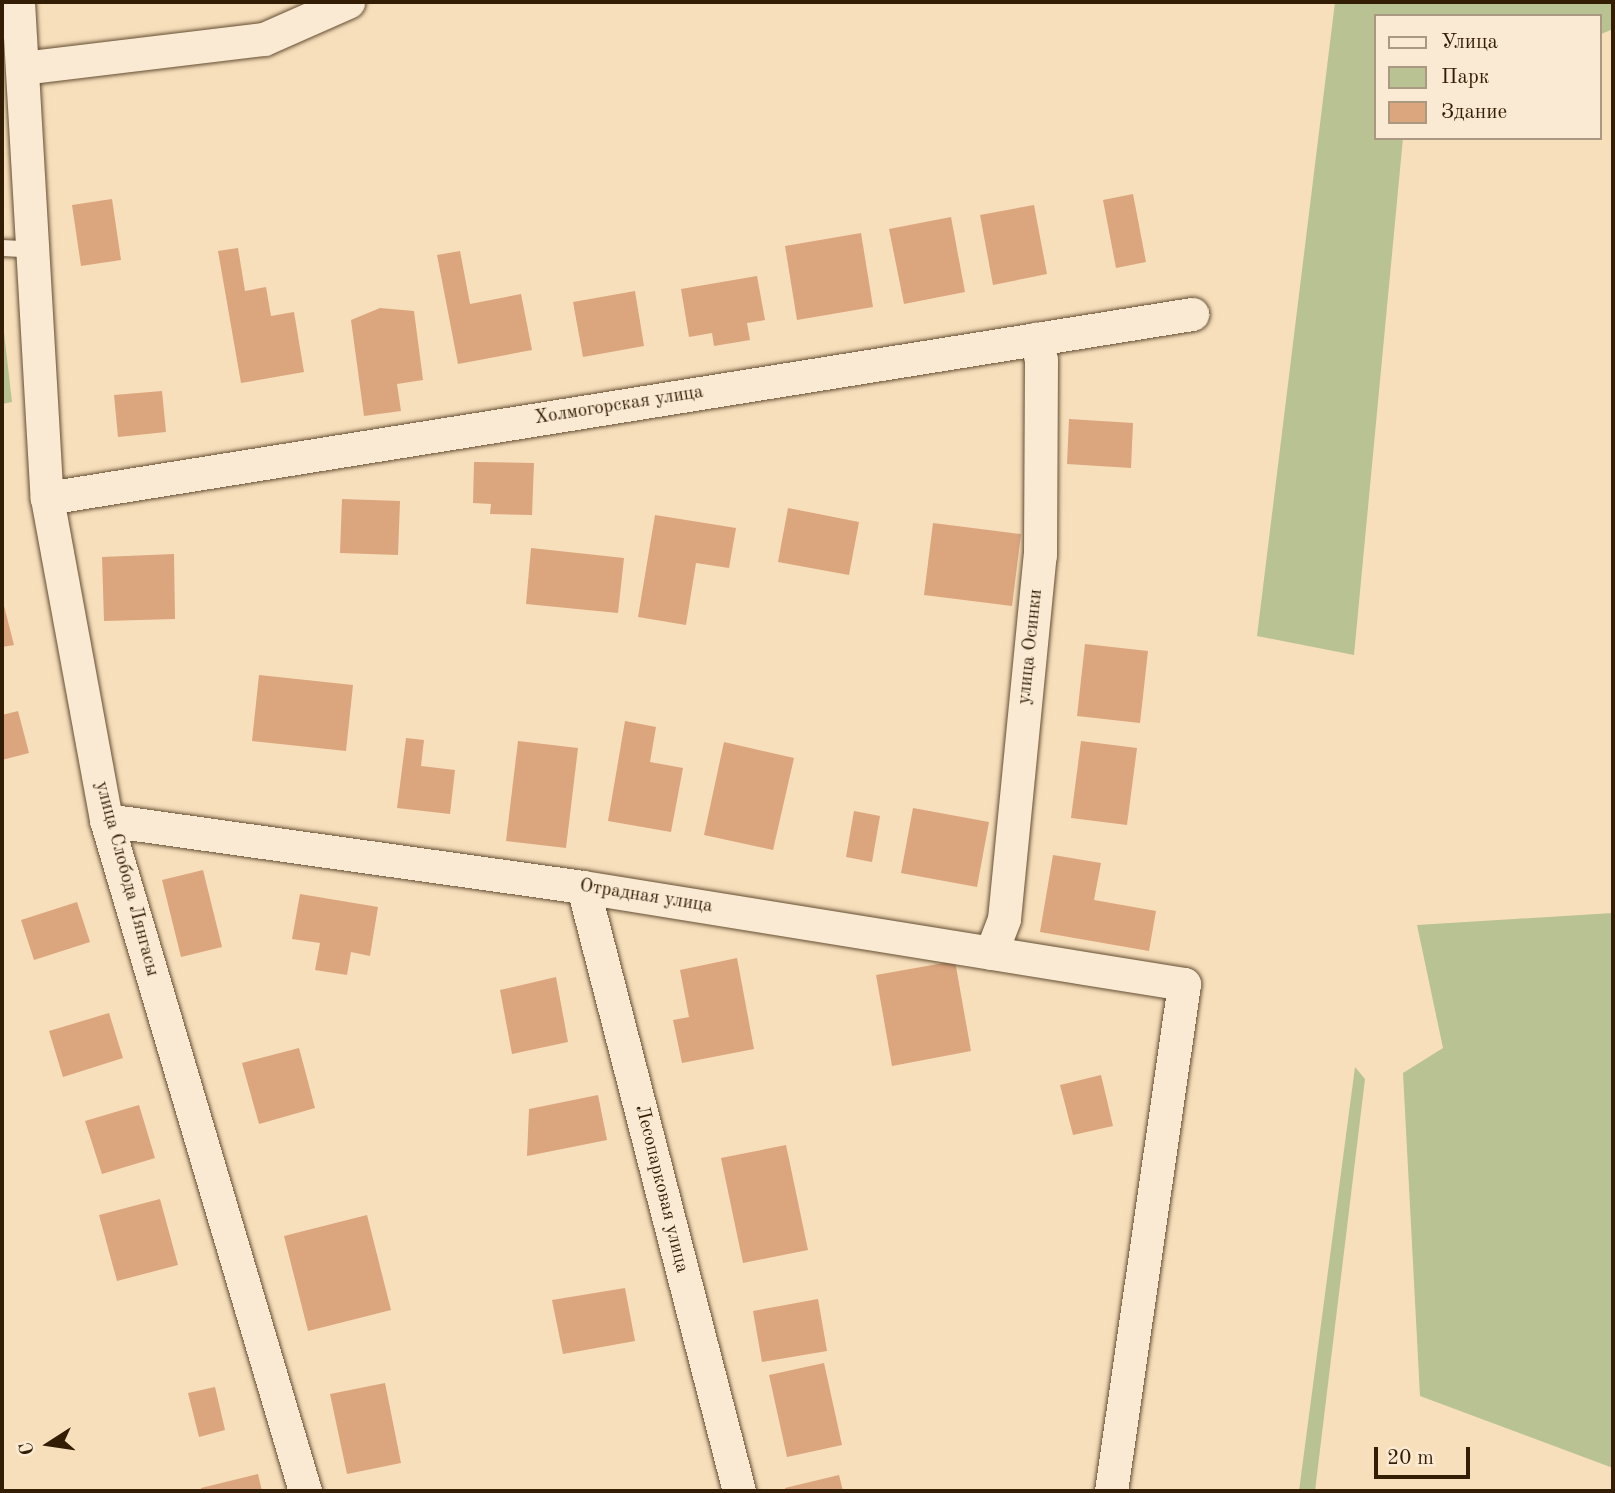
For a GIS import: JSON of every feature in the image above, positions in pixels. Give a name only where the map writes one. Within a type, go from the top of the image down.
[{"type":"street","name":"улица Слобода Лянгасы","points":[[18,2],[36,250],[47,498],[106,821],[305,1491]]},
{"type":"street","points":[[23,68],[264,38],[348,2]]},
{"type":"street","name":"Холмогорская улица","points":[[47,498],[1192,314]]},
{"type":"street","name":"улица Осинки","points":[[991,953],[1004,919],[1040,555],[1041,360],[1036,339]]},
{"type":"street","name":"Отрадная улица","points":[[106,821],[583,887],[1184,984],[1111,1491]]},
{"type":"street","name":"Лесопарковая улица","points":[[583,887],[739,1491]]},
{"type":"lane","points":[[2,248],[36,250]]},
{"type":"green space","points":[[1335,2],[1613,2],[1613,29],[1601,34],[1601,14],[1374,14],[1374,140],[1403,140],[1354,655],[1257,636]]},
{"type":"green space","points":[[2,315],[12,402],[2,404]]},
{"type":"green space","points":[[1613,913],[1613,1468],[1420,1396],[1403,1073],[1443,1048],[1417,925]]},
{"type":"green space","points":[[1355,1067],[1365,1079],[1315,1491],[1299,1491]]},
{"type":"building","points":[[1133,194],[1146,262],[1116,268],[1103,200]]},
{"type":"building","points":[[112,199],[121,260],[81,266],[72,205]]},
{"type":"building","points":[[1034,205],[1047,274],[993,285],[980,215]]},
{"type":"building","points":[[951,217],[965,292],[904,304],[889,229]]},
{"type":"building","points":[[861,233],[873,307],[797,320],[785,246]]},
{"type":"building","points":[[238,248],[245,291],[266,287],[271,316],[294,312],[304,372],[241,383],[218,251]]},
{"type":"building","points":[[460,251],[470,304],[521,294],[532,350],[458,364],[437,255]]},
{"type":"building","points":[[757,276],[765,320],[747,323],[750,340],[714,346],[712,333],[689,337],[681,289]]},
{"type":"building","points":[[635,291],[644,346],[583,357],[573,302]]},
{"type":"building","points":[[380,308],[414,311],[423,380],[397,384],[401,411],[364,416],[351,320]]},
{"type":"building","points":[[162,391],[166,432],[118,437],[114,395]]},
{"type":"building","points":[[1069,419],[1133,423],[1131,468],[1067,464]]},
{"type":"building","points":[[474,462],[534,463],[532,515],[490,514],[491,504],[473,503]]},
{"type":"building","points":[[342,499],[400,501],[398,555],[340,553]]},
{"type":"building","points":[[788,508],[859,522],[849,575],[778,562]]},
{"type":"building","points":[[655,515],[736,528],[729,568],[696,563],[686,625],[638,617]]},
{"type":"building","points":[[933,523],[1021,534],[1012,606],[924,595]]},
{"type":"building","points":[[531,548],[624,558],[618,613],[526,604]]},
{"type":"building","points":[[174,554],[175,619],[104,621],[102,557]]},
{"type":"building","points":[[2,598],[14,645],[2,647]]},
{"type":"building","points":[[1085,644],[1148,651],[1140,723],[1077,716]]},
{"type":"building","points":[[259,675],[353,685],[346,751],[252,741]]},
{"type":"building","points":[[18,711],[29,753],[2,760],[2,715]]},
{"type":"building","points":[[625,721],[656,727],[650,762],[683,768],[671,832],[608,821]]},
{"type":"building","points":[[406,738],[424,740],[421,766],[455,770],[450,814],[397,808]]},
{"type":"building","points":[[518,741],[578,748],[566,848],[506,841]]},
{"type":"building","points":[[1081,741],[1137,748],[1127,825],[1071,818]]},
{"type":"building","points":[[724,742],[794,758],[773,850],[704,835]]},
{"type":"building","points":[[913,808],[989,822],[977,887],[901,873]]},
{"type":"building","points":[[854,811],[880,816],[872,862],[846,857]]},
{"type":"building","points":[[1053,855],[1101,863],[1094,900],[1156,911],[1149,951],[1040,932]]},
{"type":"building","points":[[203,870],[222,947],[181,957],[162,880]]},
{"type":"building","points":[[300,894],[378,907],[370,956],[351,952],[347,975],[315,970],[320,943],[292,939]]},
{"type":"building","points":[[77,902],[90,942],[34,960],[21,920]]},
{"type":"building","points":[[737,958],[754,1049],[682,1063],[673,1020],[689,1017],[680,970]]},
{"type":"building","points":[[955,961],[971,1051],[892,1066],[876,975]]},
{"type":"building","points":[[556,977],[568,1042],[512,1054],[500,990]]},
{"type":"building","points":[[109,1013],[123,1058],[63,1077],[49,1031]]},
{"type":"building","points":[[299,1048],[315,1108],[259,1124],[242,1063]]},
{"type":"building","points":[[1101,1075],[1113,1126],[1073,1135],[1060,1085]]},
{"type":"building","points":[[598,1095],[607,1140],[527,1156],[529,1109]]},
{"type":"building","points":[[139,1105],[155,1158],[102,1174],[85,1121]]},
{"type":"building","points":[[786,1145],[808,1250],[743,1263],[721,1158]]},
{"type":"building","points":[[160,1199],[178,1265],[117,1281],[99,1215]]},
{"type":"building","points":[[367,1215],[391,1310],[308,1331],[284,1236]]},
{"type":"building","points":[[625,1288],[635,1341],[563,1354],[552,1300]]},
{"type":"building","points":[[818,1299],[827,1351],[762,1362],[753,1311]]},
{"type":"building","points":[[824,1363],[842,1445],[787,1457],[769,1375]]},
{"type":"building","points":[[385,1383],[401,1463],[347,1474],[330,1394]]},
{"type":"building","points":[[215,1387],[225,1430],[199,1437],[188,1393]]},
{"type":"building","points":[[258,1474],[262,1491],[202,1491],[201,1488]]},
{"type":"building","points":[[839,1475],[843,1491],[786,1491],[785,1488]]}]
